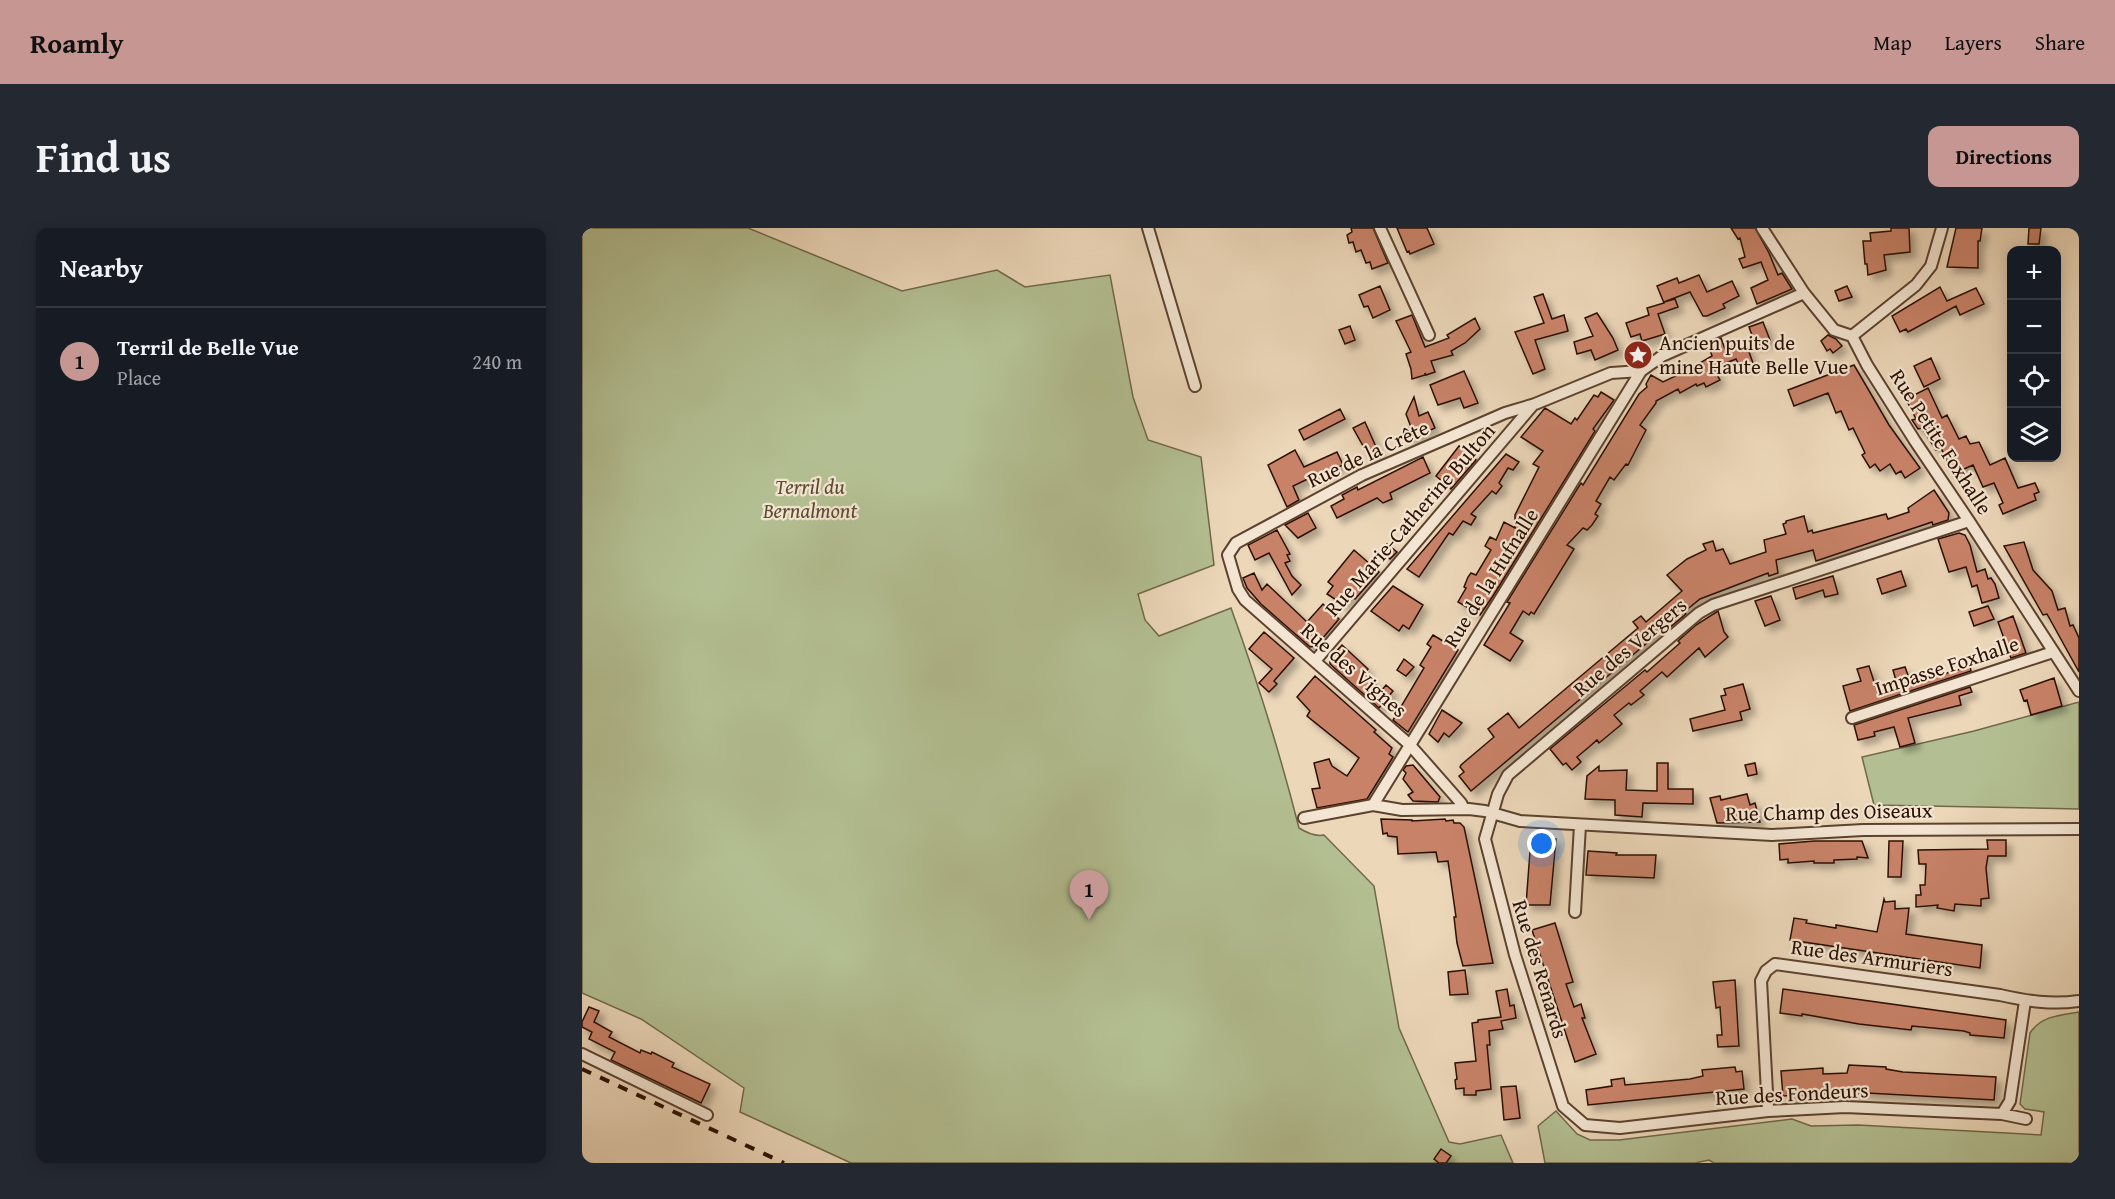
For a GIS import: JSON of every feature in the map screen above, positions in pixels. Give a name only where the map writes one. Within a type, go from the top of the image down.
[{"type":"street","points":[[1148,228],[1195,386]]},
{"type":"street","points":[[1380,228],[1428,335]]},
{"type":"street","points":[[1761,228],[1804,293],[1834,330],[1852,336],[1916,285],[1931,266],[1941,228]]},
{"type":"street","points":[[1641,371],[1662,356],[1804,293]]},
{"type":"street","name":"Rue Petite Foxhalle","points":[[1852,336],[1867,365],[1904,423],[2079,691]]},
{"type":"street","name":"Rue de la Crête","points":[[1228,555],[1236,543],[1362,475],[1505,413],[1535,404],[1611,373],[1641,371]]},
{"type":"street","name":"Rue de la Hufnalle","points":[[1373,805],[1641,371]]},
{"type":"street","name":"Rue Marie-Catherine Bulton","points":[[1315,661],[1535,404]]},
{"type":"street","name":"Rue des Vergers","points":[[1492,813],[1498,794],[1508,775],[1699,613],[1722,602],[1969,521]]},
{"type":"street","name":"Rue des Vignes","points":[[1228,555],[1238,590],[1245,600],[1410,745],[1464,809]]},
{"type":"street","name":"Impasse Foxhalle","points":[[1852,718],[2053,652]]},
{"type":"street","name":"Rue Champ des Oiseaux","points":[[1304,818],[1373,805],[1402,810],[1464,809],[1492,813],[1520,821],[1772,835],[1863,830],[2079,830]]},
{"type":"street","name":"Rue des Renards","points":[[1492,813],[1485,839],[1515,956],[1563,1106],[1586,1125]]},
{"type":"street","points":[[1575,912],[1580,825]]},
{"type":"street","name":"Rue des Armuriers","points":[[1768,1111],[1761,981],[1766,970],[1775,964],[2000,995],[2048,1004],[2079,1001]]},
{"type":"street","points":[[2002,1114],[2010,1101],[2025,1001]]},
{"type":"street","points":[[582,1054],[707,1115]]},
{"type":"street","name":"Rue des Fondeurs","points":[[1586,1125],[1620,1128],[1768,1111],[1845,1107],[2002,1114],[2026,1119]]},
{"type":"green space","name":"Terril du Bernalmont","points":[[582,228],[748,228],[902,291],[997,270],[1025,287],[1110,275],[1133,397],[1148,440],[1201,457],[1214,565],[1138,594],[1145,620],[1159,636],[1231,608],[1268,717],[1299,828],[1311,834],[1324,835],[1374,886],[1399,1028],[1449,1142],[1460,1144],[1501,1135],[1513,1163],[851,1163],[740,1112],[744,1088],[641,1019],[582,993]]},
{"type":"green space","points":[[2079,702],[2079,809],[1874,805],[1862,757],[1974,731]]},
{"type":"green space","points":[[2079,1012],[2079,1163],[1714,1163],[1709,1160],[1695,1163],[1545,1163],[1538,1126],[1556,1111],[1577,1134],[1590,1140],[1619,1140],[1792,1119],[1811,1126],[1858,1125],[2041,1135],[2044,1112],[2025,1109],[2020,1104],[2030,1033],[2034,1027],[2045,1020],[2058,1015]]},
{"type":"building","points":[[1351,228],[1373,228],[1388,263],[1372,269],[1370,262],[1366,263],[1361,250],[1356,252],[1353,242],[1349,243],[1347,235],[1352,232]]},
{"type":"building","points":[[1397,228],[1427,228],[1434,244],[1410,254]]},
{"type":"building","points":[[1731,228],[1755,228],[1778,275],[1782,273],[1792,289],[1757,304],[1751,288],[1768,280],[1761,262],[1743,268],[1739,259],[1745,257],[1740,238],[1738,239]]},
{"type":"building","points":[[1891,228],[1909,228],[1910,252],[1884,255],[1886,270],[1868,275],[1863,241],[1871,241],[1870,233],[1891,231]]},
{"type":"building","points":[[1956,228],[1982,228],[1980,241],[1978,241],[1978,268],[1947,267]]},
{"type":"building","points":[[2029,228],[2041,228],[2039,244],[2028,244]]},
{"type":"building","points":[[1699,275],[1707,292],[1732,281],[1739,296],[1723,304],[1725,308],[1703,316],[1690,292],[1664,302],[1675,299],[1678,307],[1658,314],[1665,334],[1642,341],[1640,334],[1631,337],[1626,323],[1649,315],[1647,308],[1664,303],[1657,286],[1677,278],[1679,283]]},
{"type":"building","points":[[1380,286],[1390,310],[1373,318],[1368,306],[1364,307],[1359,295]]},
{"type":"building","points":[[1847,286],[1852,297],[1839,301],[1835,291]]},
{"type":"building","points":[[1940,287],[1947,301],[1976,288],[1984,304],[1960,315],[1956,306],[1908,332],[1906,329],[1900,332],[1892,316]]},
{"type":"building","points":[[1543,294],[1552,319],[1564,315],[1568,331],[1535,340],[1545,369],[1533,374],[1515,332],[1544,323],[1534,297]]},
{"type":"building","points":[[1597,313],[1618,350],[1595,360],[1591,350],[1577,354],[1574,342],[1593,336],[1585,318]]},
{"type":"building","points":[[1412,315],[1425,347],[1449,338],[1447,335],[1475,318],[1480,329],[1465,343],[1451,351],[1453,355],[1431,361],[1435,372],[1426,375],[1425,373],[1425,375],[1412,379],[1406,354],[1411,352],[1396,321]]},
{"type":"building","points":[[1763,322],[1770,340],[1756,346],[1749,327]]},
{"type":"building","points":[[1350,326],[1355,340],[1345,344],[1339,330]]},
{"type":"building","points":[[1828,335],[1842,346],[1833,353],[1830,349],[1827,351],[1821,341]]},
{"type":"building","points":[[1721,338],[1725,349],[1745,341],[1753,363],[1740,368],[1736,359],[1713,368],[1720,380],[1706,387],[1704,383],[1697,386],[1696,384],[1680,393],[1678,389],[1656,401],[1640,425],[1646,430],[1628,465],[1626,464],[1614,480],[1610,477],[1596,501],[1601,504],[1595,514],[1598,516],[1587,530],[1583,528],[1567,545],[1574,549],[1534,614],[1531,612],[1529,615],[1523,611],[1510,633],[1523,641],[1510,661],[1484,645],[1510,603],[1507,602],[1581,483],[1583,485],[1639,394],[1647,387],[1646,384],[1651,375],[1663,382],[1688,370],[1712,356],[1708,344]]},
{"type":"building","points":[[1931,358],[1940,379],[1924,387],[1914,366]]},
{"type":"building","points":[[1854,365],[1889,425],[1920,468],[1905,478],[1901,471],[1896,474],[1890,464],[1880,471],[1875,464],[1870,468],[1862,455],[1865,453],[1853,428],[1849,430],[1841,411],[1836,413],[1828,393],[1794,406],[1788,390]]},
{"type":"building","points":[[1464,371],[1478,403],[1464,408],[1460,398],[1438,405],[1430,385]]},
{"type":"building","points":[[1928,388],[1942,418],[1947,415],[1959,439],[1966,436],[1970,444],[1979,442],[1990,465],[2005,458],[2018,488],[2035,483],[2039,492],[2034,494],[2036,500],[2003,514],[1999,505],[2003,503],[1994,483],[1983,487],[1973,465],[1953,474],[1941,448],[1936,450],[1922,428],[1918,429],[1912,420],[1916,419],[1906,399]]},
{"type":"building","points":[[1601,392],[1614,400],[1593,429],[1595,431],[1493,596],[1480,615],[1458,602],[1466,588],[1464,587],[1468,577],[1471,573],[1476,575],[1491,550],[1485,546],[1490,537],[1496,540],[1504,522],[1515,528],[1515,515],[1539,467],[1533,464],[1543,451],[1521,437],[1545,408],[1571,424],[1575,418],[1577,420],[1594,395],[1598,397]]},
{"type":"building","points":[[1414,397],[1419,416],[1428,412],[1435,428],[1410,440],[1405,430],[1411,427],[1406,414]]},
{"type":"building","points":[[1340,409],[1345,419],[1304,440],[1299,430]]},
{"type":"building","points":[[1365,422],[1380,456],[1371,460],[1353,428]]},
{"type":"building","points":[[1459,446],[1464,449],[1465,447],[1476,460],[1451,489],[1436,476]]},
{"type":"building","points":[[1295,450],[1304,467],[1337,452],[1343,465],[1293,486],[1299,500],[1287,507],[1268,465]]},
{"type":"building","points":[[1506,454],[1519,462],[1513,470],[1508,468],[1499,483],[1502,486],[1496,494],[1492,491],[1471,514],[1476,517],[1471,525],[1463,521],[1453,535],[1449,533],[1419,577],[1407,569]]},
{"type":"building","points":[[1423,457],[1430,473],[1390,493],[1392,499],[1383,503],[1377,498],[1337,518],[1331,506],[1344,499],[1342,495],[1357,487],[1358,490]]},
{"type":"building","points":[[1934,490],[1949,513],[1948,520],[1933,525],[1932,522],[1816,561],[1813,550],[1776,560],[1778,573],[1769,576],[1768,573],[1700,599],[1684,612],[1686,614],[1668,629],[1666,627],[1471,791],[1459,776],[1464,772],[1461,765],[1494,737],[1488,729],[1508,713],[1519,728],[1638,628],[1633,622],[1641,616],[1646,622],[1682,591],[1667,575],[1687,559],[1706,550],[1703,544],[1713,541],[1716,551],[1723,549],[1730,564],[1766,552],[1764,540],[1786,534],[1783,524],[1786,521],[1804,516],[1808,532],[1812,530],[1813,533],[1886,514],[1888,519],[1909,512],[1908,508]]},
{"type":"building","points":[[1308,513],[1316,528],[1298,538],[1285,525]]},
{"type":"building","points":[[1277,530],[1290,554],[1287,555],[1290,561],[1285,563],[1292,576],[1301,585],[1292,595],[1269,553],[1255,560],[1248,545]]},
{"type":"building","points":[[1959,533],[1965,535],[1970,545],[1977,572],[1985,569],[1988,579],[1991,578],[1995,584],[1999,598],[1982,603],[1977,585],[1972,587],[1966,567],[1949,572],[1938,539]]},
{"type":"building","points":[[2024,542],[2033,570],[2052,591],[2058,610],[2065,608],[2070,626],[2073,625],[2079,638],[2079,672],[2047,614],[2043,615],[2004,546]]},
{"type":"building","points":[[1387,544],[1397,552],[1390,559],[1380,552]]},
{"type":"building","points":[[1354,550],[1379,572],[1355,599],[1351,596],[1344,605],[1327,594],[1333,586],[1328,582]]},
{"type":"building","points":[[1901,571],[1906,586],[1882,594],[1877,579]]},
{"type":"building","points":[[1254,573],[1262,590],[1267,584],[1307,622],[1323,604],[1339,619],[1316,646],[1310,647],[1261,604],[1247,588],[1243,578]]},
{"type":"building","points":[[1833,576],[1838,594],[1825,597],[1823,590],[1796,599],[1793,588]]},
{"type":"building","points":[[1393,586],[1423,605],[1409,629],[1403,625],[1399,631],[1371,611]]},
{"type":"building","points":[[1771,596],[1780,620],[1765,626],[1755,601]]},
{"type":"building","points":[[1988,606],[1994,619],[1974,626],[1969,612]]},
{"type":"building","points":[[1718,611],[1724,632],[1728,637],[1705,657],[1699,648],[1667,677],[1662,672],[1640,691],[1644,695],[1614,715],[1622,724],[1599,743],[1597,740],[1577,757],[1581,762],[1572,770],[1566,763],[1563,765],[1550,749],[1645,670],[1647,672],[1680,643],[1678,641],[1696,625]]},
{"type":"building","points":[[2013,616],[2026,653],[2011,658],[1998,622]]},
{"type":"building","points":[[1264,632],[1294,658],[1274,681],[1277,684],[1269,692],[1259,683],[1272,669],[1249,649]]},
{"type":"building","points":[[1433,635],[1458,650],[1408,732],[1393,720],[1424,668],[1420,665],[1431,647],[1427,644]]},
{"type":"building","points":[[1342,645],[1368,669],[1364,674],[1382,690],[1386,685],[1393,691],[1379,708],[1330,664],[1330,658]]},
{"type":"building","points":[[1404,659],[1414,667],[1406,676],[1397,670]]},
{"type":"building","points":[[1869,666],[1878,694],[1898,688],[1893,670],[1905,667],[1909,678],[1919,676],[1921,681],[1970,666],[1971,671],[1850,711],[1843,686],[1861,681],[1857,669]]},
{"type":"building","points":[[1315,676],[1376,730],[1374,732],[1392,748],[1389,754],[1393,757],[1367,799],[1317,808],[1312,789],[1320,788],[1314,763],[1329,759],[1332,766],[1347,776],[1359,758],[1307,716],[1310,711],[1297,697]]},
{"type":"building","points":[[2054,678],[2062,706],[2031,715],[2027,700],[2024,701],[2020,690]]},
{"type":"building","points":[[1743,684],[1750,709],[1740,712],[1742,720],[1693,731],[1690,719],[1725,710],[1721,696],[1726,695],[1724,689]]},
{"type":"building","points":[[1970,687],[1972,692],[1959,696],[1961,705],[1908,718],[1915,743],[1900,747],[1894,727],[1874,732],[1875,736],[1858,740],[1854,725]]},
{"type":"building","points":[[1442,710],[1462,723],[1449,737],[1444,733],[1438,742],[1429,734]]},
{"type":"building","points":[[1657,763],[1668,763],[1668,789],[1693,789],[1693,804],[1643,803],[1642,817],[1615,815],[1615,800],[1585,799],[1587,776],[1599,766],[1599,771],[1627,770],[1626,790],[1657,791]]},
{"type":"building","points":[[1755,763],[1757,774],[1748,776],[1745,765]]},
{"type":"building","points":[[1413,765],[1440,797],[1438,802],[1413,801],[1408,795],[1413,792],[1403,779],[1406,773],[1403,770],[1406,766]]},
{"type":"building","points":[[1747,794],[1750,805],[1755,803],[1760,822],[1717,823],[1710,798],[1720,796],[1721,800]]},
{"type":"building","points":[[1381,819],[1412,821],[1445,819],[1446,821],[1453,820],[1454,823],[1460,823],[1464,827],[1493,963],[1463,966],[1457,943],[1454,917],[1456,917],[1448,861],[1438,862],[1436,852],[1398,854],[1397,837],[1388,836],[1387,833],[1383,834]]},
{"type":"building","points":[[1531,838],[1556,839],[1550,905],[1526,905]]},
{"type":"building","points":[[1987,840],[2006,840],[2006,856],[1988,856],[1986,868],[1989,898],[1981,899],[1981,906],[1955,904],[1954,911],[1937,908],[1938,905],[1916,907],[1916,895],[1921,895],[1920,885],[1925,885],[1926,864],[1919,864],[1918,850],[1988,849]]},
{"type":"building","points":[[1862,841],[1868,858],[1834,860],[1834,863],[1814,863],[1814,861],[1788,863],[1788,859],[1780,860],[1779,844]]},
{"type":"building","points":[[1889,841],[1903,841],[1901,877],[1888,877]]},
{"type":"building","points":[[1588,851],[1617,853],[1616,855],[1656,855],[1654,878],[1586,875]]},
{"type":"building","points":[[1884,899],[1885,902],[1895,901],[1895,909],[1909,908],[1906,934],[1982,945],[1980,968],[1790,940],[1794,918],[1807,920],[1806,923],[1877,932]]},
{"type":"building","points":[[1555,923],[1573,982],[1566,984],[1574,1007],[1581,1004],[1585,1018],[1582,1018],[1596,1054],[1575,1062],[1532,930]]},
{"type":"building","points":[[1465,970],[1468,994],[1450,995],[1448,972]]},
{"type":"building","points":[[1735,980],[1739,1046],[1718,1047],[1717,1035],[1722,1035],[1720,1007],[1716,1008],[1713,982]]},
{"type":"building","points":[[1507,989],[1510,1006],[1514,1005],[1516,1018],[1501,1021],[1503,1029],[1489,1031],[1490,1045],[1487,1045],[1491,1089],[1476,1091],[1476,1095],[1464,1095],[1464,1088],[1456,1089],[1455,1063],[1476,1061],[1472,1023],[1501,1017],[1496,991]]},
{"type":"building","points":[[1783,989],[2006,1020],[2004,1038],[1970,1035],[1964,1031],[1912,1026],[1911,1030],[1802,1014],[1802,1016],[1780,1013]]},
{"type":"building","points":[[589,1007],[599,1011],[594,1022],[612,1032],[609,1037],[640,1053],[641,1050],[651,1054],[652,1052],[674,1063],[672,1067],[710,1084],[701,1103],[611,1060],[615,1052],[589,1039],[592,1032],[582,1027]]},
{"type":"building","points":[[1849,1065],[1886,1067],[1886,1069],[1903,1072],[1996,1077],[1994,1100],[1831,1091],[1831,1093],[1783,1096],[1781,1071],[1823,1068],[1823,1074],[1847,1073]]},
{"type":"building","points":[[1735,1067],[1736,1072],[1742,1071],[1744,1089],[1588,1105],[1586,1090],[1612,1086],[1611,1080],[1624,1078],[1625,1085],[1690,1079],[1703,1076],[1702,1070]]},
{"type":"building","points":[[1516,1086],[1520,1118],[1504,1120],[1501,1087]]},
{"type":"building","points":[[1441,1149],[1451,1156],[1446,1163],[1439,1163],[1434,1159]]},
{"type":"railway","points":[[582,1069],[784,1163]]},
{"type":"place","name":"Ancien puits de mine Haute Belle Vue","points":[[1638,355]]},
{"type":"place","name":"Terril de Belle Vue","points":[[1089,920]]}]
